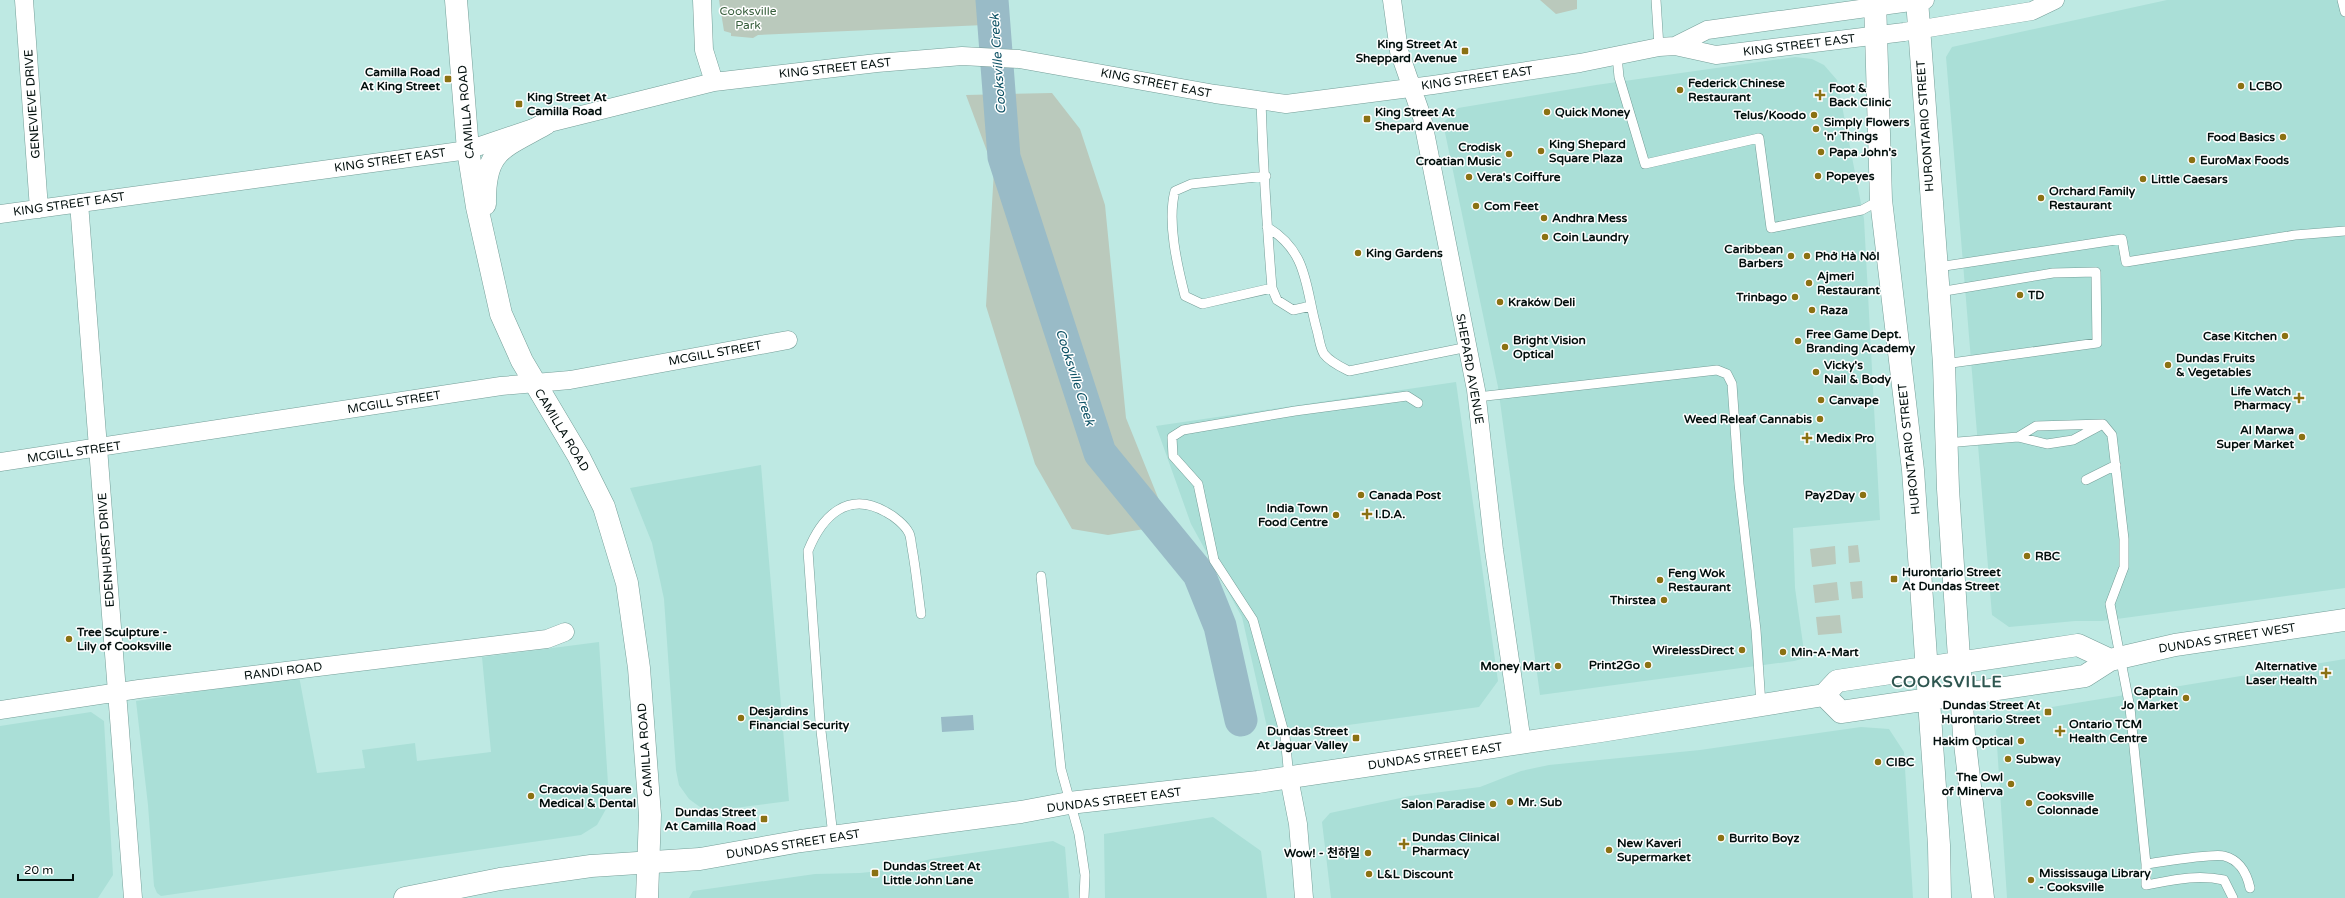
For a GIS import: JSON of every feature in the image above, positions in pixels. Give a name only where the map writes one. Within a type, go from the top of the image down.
[{"type":"main road","name":"CAMILLA ROAD","points":[[456,0],[468,150],[488,263],[501,314],[534,383],[579,456],[604,507],[627,583],[640,675],[650,815],[647,898]]},
{"type":"main road","name":"HURONTARIO STREET","points":[[1920,0],[1919,30],[1930,200],[1938,267],[1944,364],[1946,443],[1959,662],[1983,898]]},
{"type":"main road","name":"HURONTARIO STREET","points":[[1876,4],[1881,200],[1913,470],[1939,845],[1940,898]]},
{"type":"main road","points":[[488,263],[485,192],[488,169],[499,150],[545,124]]},
{"type":"main road","name":"DUNDAS STREET WEST","points":[[1929,699],[2085,676],[2116,659],[2175,645],[2345,620]]},
{"type":"main road","points":[[1929,699],[1841,712],[1824,695],[1837,681],[2078,645],[2116,659]]},
{"type":"main road","name":"DUNDAS STREET EAST","points":[[405,898],[500,879],[591,866],[700,859],[834,836],[1021,812],[1069,803],[1289,778],[1824,695]]},
{"type":"street","name":"GENEVIEVE DRIVE","points":[[24,0],[39,208]]},
{"type":"street","points":[[702,0],[704,50],[714,82]]},
{"type":"street","name":"SHEPARD AVENUE","points":[[1392,0],[1399,51],[1421,113],[1477,397],[1494,550],[1522,743]]},
{"type":"street","name":"KING STREET EAST","points":[[0,214],[468,150],[545,124],[714,82],[877,63],[962,56],[1019,59],[1286,104],[1412,88],[1580,63],[1667,46],[1707,30],[1876,4],[1920,0]]},
{"type":"street","name":"KING STREET EAST","points":[[1667,46],[1716,55],[1876,36],[1919,30],[1951,23],[2032,12],[2055,0]]},
{"type":"street","name":"EDENHURST DRIVE","points":[[79,203],[133,898]]},
{"type":"street","name":"MCGILL STREET","points":[[0,462],[501,386],[570,380],[788,340]]},
{"type":"street","name":"RANDI ROAD","points":[[0,710],[547,639],[565,632]]},
{"type":"street","points":[[1289,778],[1298,824],[1304,898]]},
{"type":"lane","points":[[1656,0],[1667,46]]},
{"type":"lane","points":[[2342,0],[2345,12]]},
{"type":"lane","points":[[1617,56],[1619,77],[1644,164],[1760,138],[1771,228],[1862,210],[1881,200]]},
{"type":"lane","points":[[1261,101],[1266,176],[1267,227],[1272,288],[1277,300],[1292,310],[1311,306]]},
{"type":"lane","points":[[1266,176],[1191,184],[1175,191],[1171,207],[1180,275],[1185,296],[1202,304],[1272,288]]},
{"type":"lane","points":[[1267,227],[1283,236],[1294,250],[1302,266],[1324,354],[1339,366],[1349,371],[1468,347]]},
{"type":"lane","points":[[1938,267],[2122,239],[2126,262],[2295,235],[2345,231]]},
{"type":"lane","points":[[1939,292],[2053,273],[2096,272],[2097,343],[1944,364]]},
{"type":"lane","points":[[1477,397],[1717,370],[1727,374],[1732,384],[1739,484],[1756,630],[1761,705]]},
{"type":"lane","points":[[1289,778],[1285,736],[1252,620],[1214,560],[1198,484],[1173,456],[1172,437],[1183,430],[1295,411],[1407,396],[1418,403]]},
{"type":"lane","points":[[2018,437],[2036,426],[2103,424]]},
{"type":"lane","points":[[1946,443],[2018,437],[2047,444],[2073,440],[2103,424]]},
{"type":"lane","points":[[2103,424],[2112,435],[2124,539],[2124,567],[2110,604],[2116,659],[2130,708],[2146,864],[2146,885],[2197,876],[2210,876],[2224,880],[2233,898]]},
{"type":"lane","points":[[2086,480],[2116,465]]},
{"type":"lane","points":[[834,836],[820,722],[808,551],[814,537],[831,515],[841,507],[856,503],[877,507],[893,516],[909,532],[921,614]]},
{"type":"lane","points":[[1041,576],[1061,770],[1069,803],[1079,834],[1085,875],[1084,898]]},
{"type":"lane","points":[[2146,864],[2225,856],[2238,864],[2247,874],[2250,888]]},
{"type":"shaded area","points":[[2167,0],[2345,0],[2345,588],[2102,621],[2075,621],[2009,627],[1992,615],[1946,57],[1952,47]]},
{"type":"shaded area","points":[[1795,57],[1812,59],[1824,65],[1837,80],[1864,219],[1880,520],[1793,528],[1795,588],[1805,658],[1794,661],[1540,695],[1498,387],[1443,123],[1458,108],[1596,85]]},
{"type":"shaded area","points":[[1456,382],[1498,681],[1479,707],[1269,736],[1242,617],[1191,524],[1156,426]]},
{"type":"shaded area","points":[[761,465],[789,801],[711,811],[700,807],[689,799],[679,785],[676,770],[664,599],[652,543],[630,488]]},
{"type":"shaded area","points":[[599,642],[608,784],[606,809],[597,825],[581,835],[161,896],[157,893],[154,886],[148,805],[136,701],[299,676],[317,773],[365,768],[362,750],[415,743],[417,761],[491,752],[482,657]]},
{"type":"shaded area","points":[[2345,659],[2345,898],[2007,898],[1996,730],[2009,714]]},
{"type":"shaded area","points":[[91,712],[104,721],[113,875],[98,898],[0,898],[0,726]]},
{"type":"shaded area","points":[[1861,727],[1889,729],[1904,752],[1913,898],[1331,898],[1322,822],[1330,813],[1410,796],[1480,787],[1521,771],[1549,765],[1700,750]]},
{"type":"shaded area","points":[[1213,817],[1261,851],[1267,898],[1105,898],[1104,834]]},
{"type":"shaded area","points":[[1053,841],[1065,847],[1069,898],[689,898],[693,891],[815,874],[860,873],[889,870],[931,859]]},
{"type":"green space","name":"Cooksville Park","points":[[719,0],[1006,0],[1007,24],[758,35],[753,38],[731,36],[731,33],[724,31]]},
{"type":"green space","points":[[1540,0],[1577,0],[1577,9],[1556,14]]},
{"type":"green space","points":[[1052,93],[1080,129],[1105,205],[1126,418],[1169,525],[1108,535],[1072,529],[1035,464],[986,306],[994,170],[966,95]]},
{"type":"green space","points":[[1858,545],[1860,562],[1849,563],[1848,546]]},
{"type":"green space","points":[[1835,546],[1836,564],[1812,567],[1810,549]]},
{"type":"green space","points":[[1862,581],[1863,598],[1852,599],[1850,582]]},
{"type":"green space","points":[[1837,582],[1839,600],[1815,603],[1813,585]]},
{"type":"green space","points":[[1840,615],[1842,633],[1818,635],[1816,617]]},
{"type":"water","points":[[973,715],[974,730],[942,732],[941,717]]},
{"type":"waterway","name":"Cooksville Creek","points":[[992,0],[1004,157],[1100,453],[1199,574],[1220,626],[1241,720]]},
{"type":"place","name":"King Street At Sheppard Avenue","points":[[1465,51]]},
{"type":"place","name":"Camilla Road At King Street","points":[[448,79]]},
{"type":"place","name":"LCBO","points":[[2241,86]]},
{"type":"place","name":"Federick Chinese Restaurant","points":[[1680,90]]},
{"type":"place","name":"Foot & Back Clinic","points":[[1820,95]]},
{"type":"place","name":"King Street At Camilla Road","points":[[519,104]]},
{"type":"place","name":"Quick Money","points":[[1547,112]]},
{"type":"place","name":"Telus/Koodo","points":[[1814,115]]},
{"type":"place","name":"King Street At Shepard Avenue","points":[[1367,119]]},
{"type":"place","name":"Simply Flowers 'n' Things","points":[[1816,129]]},
{"type":"place","name":"Food Basics","points":[[2283,137]]},
{"type":"place","name":"King Shepard Square Plaza","points":[[1541,151]]},
{"type":"place","name":"Papa John's","points":[[1821,152]]},
{"type":"place","name":"Crodisk Croatian Music","points":[[1509,154]]},
{"type":"place","name":"EuroMax Foods","points":[[2192,160]]},
{"type":"place","name":"Popeyes","points":[[1818,176]]},
{"type":"place","name":"Vera's Coiffure","points":[[1469,177]]},
{"type":"place","name":"Little Caesars","points":[[2143,179]]},
{"type":"place","name":"Orchard Family Restaurant","points":[[2041,198]]},
{"type":"place","name":"Com Feet","points":[[1476,206]]},
{"type":"place","name":"Andhra Mess","points":[[1544,218]]},
{"type":"place","name":"Coin Laundry","points":[[1545,237]]},
{"type":"place","name":"King Gardens","points":[[1358,253]]},
{"type":"place","name":"Caribbean Barbers","points":[[1791,256]]},
{"type":"place","name":"Phở Hà Nôl","points":[[1807,256]]},
{"type":"place","name":"Ajmeri Restaurant","points":[[1809,283]]},
{"type":"place","name":"TD","points":[[2020,295]]},
{"type":"place","name":"Trinbago","points":[[1795,297]]},
{"type":"place","name":"Kraków Deli","points":[[1500,302]]},
{"type":"place","name":"Raza","points":[[1812,310]]},
{"type":"place","name":"Case Kitchen","points":[[2285,336]]},
{"type":"place","name":"Free Game Dept. Branding Academy","points":[[1798,341]]},
{"type":"place","name":"Bright Vision Optical","points":[[1505,347]]},
{"type":"place","name":"Dundas Fruits & Vegetables","points":[[2168,365]]},
{"type":"place","name":"Vicky's Nail & Body","points":[[1816,372]]},
{"type":"place","name":"Life Watch Pharmacy","points":[[2299,398]]},
{"type":"place","name":"Canvape","points":[[1821,400]]},
{"type":"place","name":"Weed Releaf Cannabis","points":[[1820,419]]},
{"type":"place","name":"Al Marwa Super Market","points":[[2302,437]]},
{"type":"place","name":"Medix Pro","points":[[1807,438]]},
{"type":"place","name":"Canada Post","points":[[1361,495]]},
{"type":"place","name":"Pay2Day","points":[[1863,495]]},
{"type":"place","name":"I.D.A.","points":[[1367,514]]},
{"type":"place","name":"India Town Food Centre","points":[[1336,515]]},
{"type":"place","name":"RBC","points":[[2027,556]]},
{"type":"place","name":"Hurontario Street At Dundas Street","points":[[1894,579]]},
{"type":"place","name":"Feng Wok Restaurant","points":[[1660,580]]},
{"type":"place","name":"Thirstea","points":[[1664,600]]},
{"type":"place","name":"Tree Sculpture - Lily of Cooksville","points":[[69,639]]},
{"type":"place","name":"WirelessDirect","points":[[1742,650]]},
{"type":"place","name":"Min-A-Mart","points":[[1783,652]]},
{"type":"place","name":"Print2Go","points":[[1648,665]]},
{"type":"place","name":"Money Mart","points":[[1558,666]]},
{"type":"place","name":"Alternative Laser Health","points":[[2326,673]]},
{"type":"place","name":"Captain Jo Market","points":[[2186,698]]},
{"type":"place","name":"Dundas Street At Hurontario Street","points":[[2048,712]]},
{"type":"place","name":"Desjardins Financial Security","points":[[741,718]]},
{"type":"place","name":"Ontario TCM Health Centre","points":[[2060,731]]},
{"type":"place","name":"Dundas Street At Jaguar Valley","points":[[1356,738]]},
{"type":"place","name":"Hakim Optical","points":[[2021,741]]},
{"type":"place","name":"Subway","points":[[2008,759]]},
{"type":"place","name":"CIBC","points":[[1878,762]]},
{"type":"place","name":"The Owl of Minerva","points":[[2011,784]]},
{"type":"place","name":"Cracovia Square Medical & Dental","points":[[531,796]]},
{"type":"place","name":"Mr. Sub","points":[[1510,802]]},
{"type":"place","name":"Cooksville Colonnade","points":[[2029,803]]},
{"type":"place","name":"Salon Paradise","points":[[1493,804]]},
{"type":"place","name":"Dundas Street At Camilla Road","points":[[764,819]]},
{"type":"place","name":"Burrito Boyz","points":[[1721,838]]},
{"type":"place","name":"Dundas Clinical Pharmacy","points":[[1404,844]]},
{"type":"place","name":"New Kaveri Supermarket","points":[[1609,850]]},
{"type":"place","name":"Wow! - 천하일","points":[[1368,853]]},
{"type":"place","name":"Dundas Street At Little John Lane","points":[[875,873]]},
{"type":"place","name":"L&L Discount","points":[[1369,874]]},
{"type":"place","name":"Mississauga Library - Cooksville","points":[[2031,880]]},
{"type":"district","name":"COOKSVILLE","points":[[1947,681]]}]
